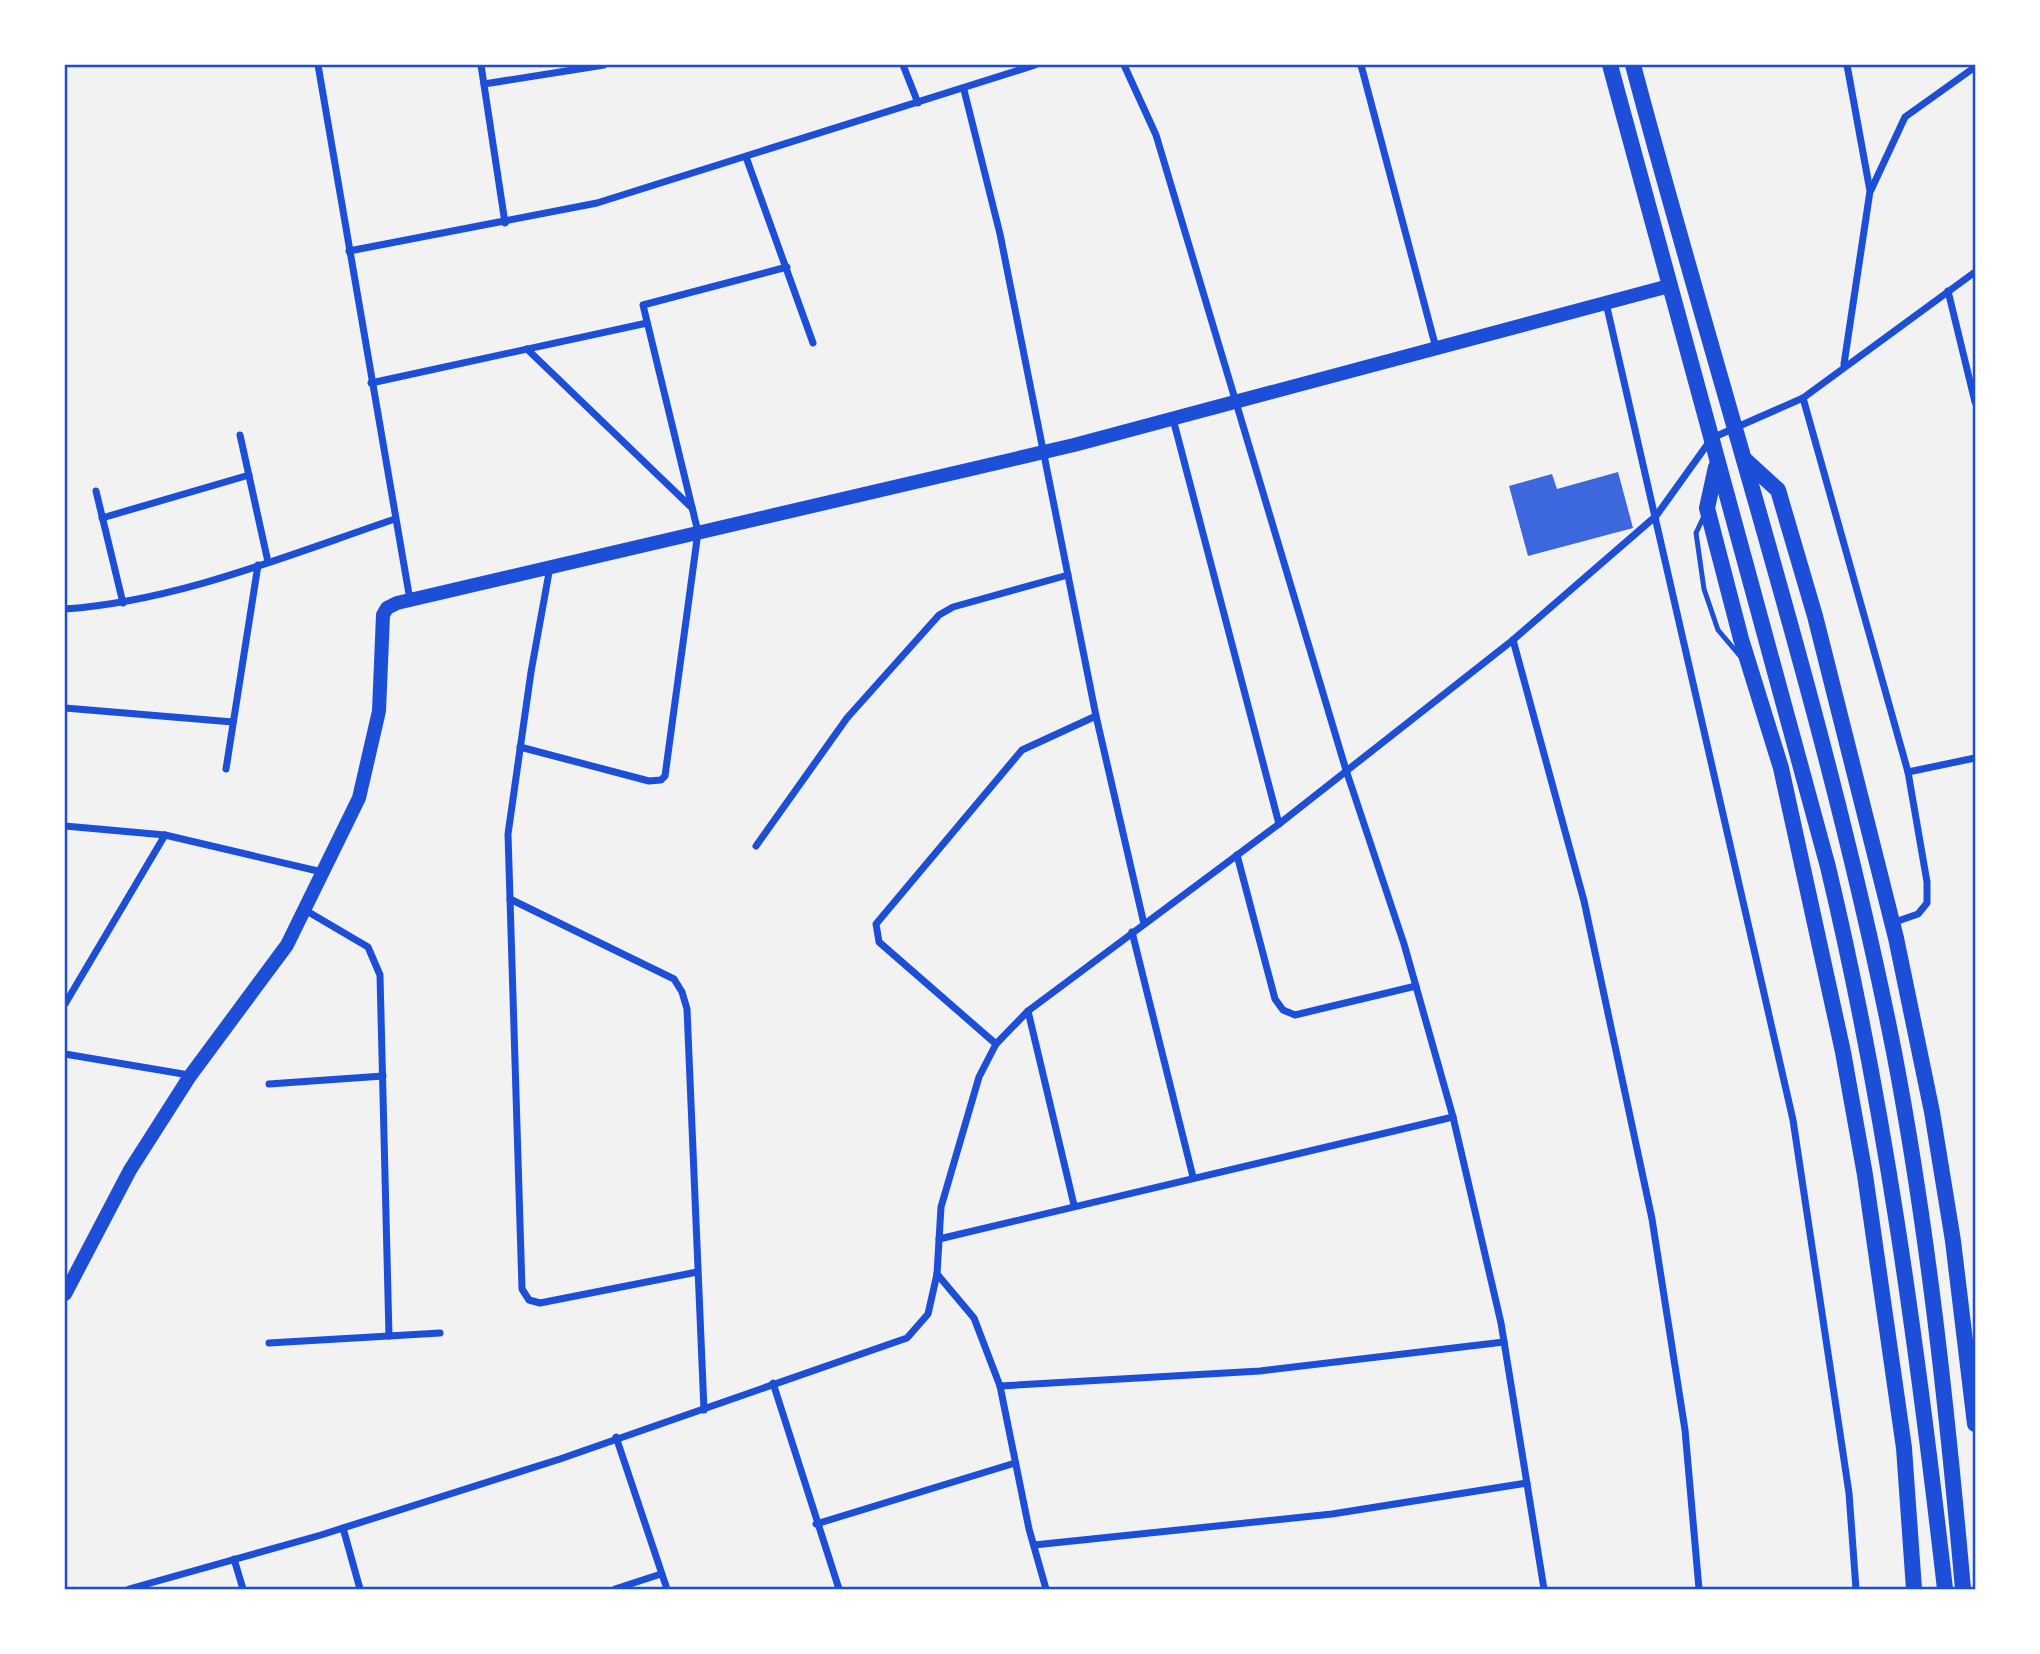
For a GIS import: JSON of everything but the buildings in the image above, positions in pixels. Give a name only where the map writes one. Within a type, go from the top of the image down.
[{"type":"highway","points":[[1610,65],[1828,867],[1854,976],[1895,1195],[1945,1589]]},
{"type":"highway","points":[[1633,65],[1802,664],[1893,1051],[1946,1396],[1963,1589]]},
{"type":"highway","points":[[1743,457],[1778,489],[1815,616],[1892,923],[1934,1125],[1953,1241],[1975,1424]]},
{"type":"highway","points":[[1717,463],[1707,508],[1781,768],[1843,1052],[1865,1175],[1904,1448],[1914,1589]]},
{"type":"main road","points":[[65,1294],[130,1170],[190,1076],[287,945],[362,787],[379,710],[383,615],[387,608],[410,600],[1042,453],[1669,286]]},
{"type":"street","points":[[318,65],[410,600]]},
{"type":"street","points":[[481,65],[505,223]]},
{"type":"street","points":[[484,84],[604,65]]},
{"type":"street","points":[[903,65],[918,103]]},
{"type":"street","points":[[349,251],[505,223],[597,203],[964,90],[1035,65]]},
{"type":"street","points":[[1124,65],[1156,135],[1346,770],[1416,986],[1453,1117],[1504,1342],[1544,1589]]},
{"type":"street","points":[[1361,65],[1436,348]]},
{"type":"street","points":[[1847,65],[1870,191]]},
{"type":"street","points":[[1844,364],[1870,191],[1905,117],[1975,67]]},
{"type":"street","points":[[964,90],[1000,234],[1096,716],[1143,924]]},
{"type":"street","points":[[746,157],[813,343]]},
{"type":"street","points":[[520,747],[649,781],[661,780],[665,776],[698,532],[643,305],[787,267]]},
{"type":"street","points":[[129,1589],[343,1528],[560,1459],[616,1437],[907,1338],[928,1314],[937,1274],[941,1207],[975,1090],[996,1044],[1028,1010],[1279,824],[1513,640],[1656,516],[1712,438],[1802,398],[1844,364],[1975,272]]},
{"type":"street","points":[[1948,291],[1975,401]]},
{"type":"street","points":[[1606,303],[1793,1119],[1849,1493],[1856,1589]]},
{"type":"street","points":[[371,383],[647,323]]},
{"type":"street","points":[[527,349],[692,509]]},
{"type":"street","points":[[1802,398],[1908,772],[1927,882],[1927,903],[1918,914],[1892,923]]},
{"type":"street","points":[[1173,419],[1279,824]]},
{"type":"street","points":[[240,435],[268,562]]},
{"type":"street","points":[[102,517],[249,475]]},
{"type":"street","points":[[96,491],[123,603]]},
{"type":"street","points":[[65,609],[123,603],[154,596],[268,562],[395,519]]},
{"type":"street","points":[[226,769],[258,565]]},
{"type":"street","points":[[551,567],[508,834],[522,1289],[529,1300],[540,1303],[697,1272]]},
{"type":"street","points":[[756,846],[847,718],[939,615],[953,607],[1068,575]]},
{"type":"street","points":[[1513,640],[1584,901],[1652,1219],[1685,1430],[1699,1589]]},
{"type":"street","points":[[65,708],[233,722]]},
{"type":"street","points":[[996,1044],[879,942],[876,924],[1022,750],[1096,716]]},
{"type":"street","points":[[1908,772],[1975,758]]},
{"type":"street","points":[[65,826],[165,835],[322,872]]},
{"type":"street","points":[[65,1004],[165,835]]},
{"type":"street","points":[[1237,855],[1275,999],[1283,1010],[1296,1015],[1416,986]]},
{"type":"street","points":[[510,900],[674,979],[682,992],[687,1009],[704,1409]]},
{"type":"street","points":[[304,909],[368,947],[375,958],[380,975],[389,1336]]},
{"type":"street","points":[[1132,932],[1193,1177]]},
{"type":"street","points":[[1028,1010],[1074,1205]]},
{"type":"street","points":[[65,1054],[190,1076]]},
{"type":"street","points":[[269,1084],[383,1076]]},
{"type":"street","points":[[939,1239],[1453,1117]]},
{"type":"street","points":[[937,1274],[974,1318],[1000,1386],[1015,1464],[1046,1589]]},
{"type":"street","points":[[269,1343],[440,1333]]},
{"type":"street","points":[[1000,1386],[1260,1371],[1504,1342]]},
{"type":"street","points":[[773,1384],[839,1589]]},
{"type":"street","points":[[616,1437],[667,1589]]},
{"type":"street","points":[[816,1524],[1015,1464]]},
{"type":"street","points":[[1034,1545],[1332,1514],[1527,1483]]},
{"type":"street","points":[[343,1528],[360,1589]]},
{"type":"street","points":[[234,1559],[243,1589]]},
{"type":"street","points":[[615,1589],[661,1574]]},
{"type":"lane","points":[[1707,508],[1696,533],[1704,589],[1718,629],[1750,666]]}]
